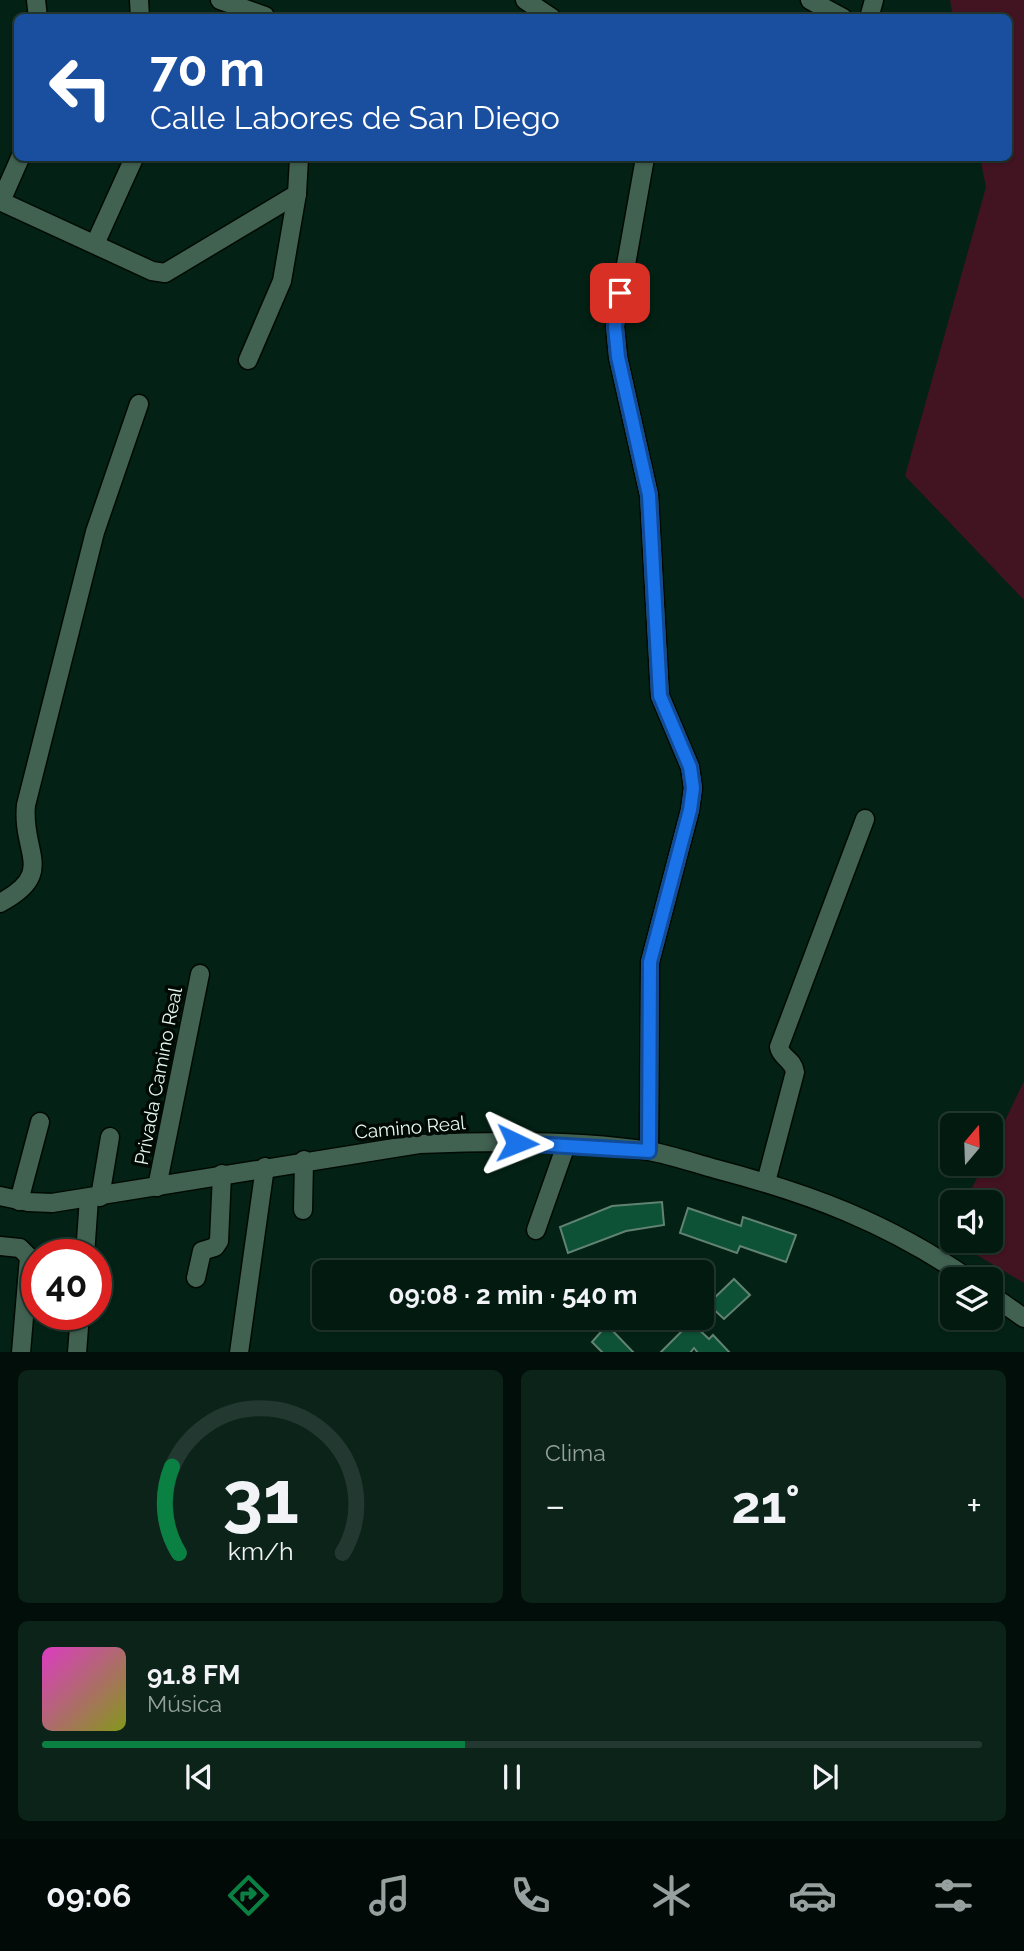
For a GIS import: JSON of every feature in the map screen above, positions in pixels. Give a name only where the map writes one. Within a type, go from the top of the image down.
[{"type":"street","points":[[219,0],[264,11]]},
{"type":"street","points":[[525,0],[546,14]]},
{"type":"street","points":[[810,0],[836,14]]},
{"type":"street","points":[[19,161],[1,201],[152,271],[165,273],[297,194]]},
{"type":"street","points":[[95,244],[133,161]]},
{"type":"street","points":[[248,360],[279,292],[297,194],[299,161]]},
{"type":"street","points":[[644,161],[617,307],[618,357],[649,495],[660,696],[668,720],[687,757],[693,788],[690,810],[650,962],[649,1151]]},
{"type":"street","points":[[0,904],[26,887],[34,869],[25,825],[26,805],[95,532],[139,404]]},
{"type":"street","points":[[766,1182],[795,1072],[792,1062],[782,1055],[779,1047],[865,819]]},
{"type":"street","name":"Privada Camino Real","points":[[157,1186],[200,974]]},
{"type":"street","points":[[19,1201],[40,1122]]},
{"type":"street","points":[[88,1239],[110,1137]]},
{"type":"street","name":"Camino Real","points":[[0,1196],[46,1204],[95,1198],[304,1160],[419,1143],[566,1145],[649,1151],[766,1182],[874,1221],[952,1267]]},
{"type":"street","points":[[537,1230],[566,1145]]},
{"type":"street","points":[[303,1210],[304,1160]]},
{"type":"street","points":[[239,1352],[264,1167]]},
{"type":"street","points":[[196,1278],[202,1251],[215,1247],[219,1241],[222,1174]]},
{"type":"street","points":[[0,1247],[20,1248],[29,1257],[21,1352]]},
{"type":"street","points":[[1003,1303],[1024,1318]]},
{"type":"street","points":[[77,1352],[79,1330]]},
{"type":"shaded area","points":[[950,0],[1024,0],[1024,600],[905,476],[986,187],[981,161],[1012,161],[1012,14],[952,14]]},
{"type":"shaded area","points":[[1024,1081],[1024,1283],[1003,1271],[1003,1267],[997,1267],[973,1253],[1003,1253],[1003,1190],[971,1190],[978,1176],[1003,1176],[1003,1125]]},
{"type":"building","points":[[662,1202],[664,1225],[626,1231],[568,1253],[560,1227],[612,1206]]},
{"type":"building","points":[[688,1208],[741,1226],[743,1217],[796,1235],[786,1262],[740,1246],[737,1253],[680,1233]]},
{"type":"building","points":[[734,1279],[750,1295],[724,1319],[714,1310],[714,1298]]},
{"type":"building","points":[[603,1330],[612,1330],[633,1352],[602,1352],[592,1342]]},
{"type":"building","points":[[683,1330],[699,1330],[709,1339],[713,1335],[729,1352],[697,1352],[694,1348],[691,1352],[661,1352]]},
{"type":"route","points":[[517,1143],[649,1151],[650,962],[690,810],[693,788],[683,747],[668,720],[660,696],[649,495],[635,422],[618,357],[615,326],[620,293]]}]
